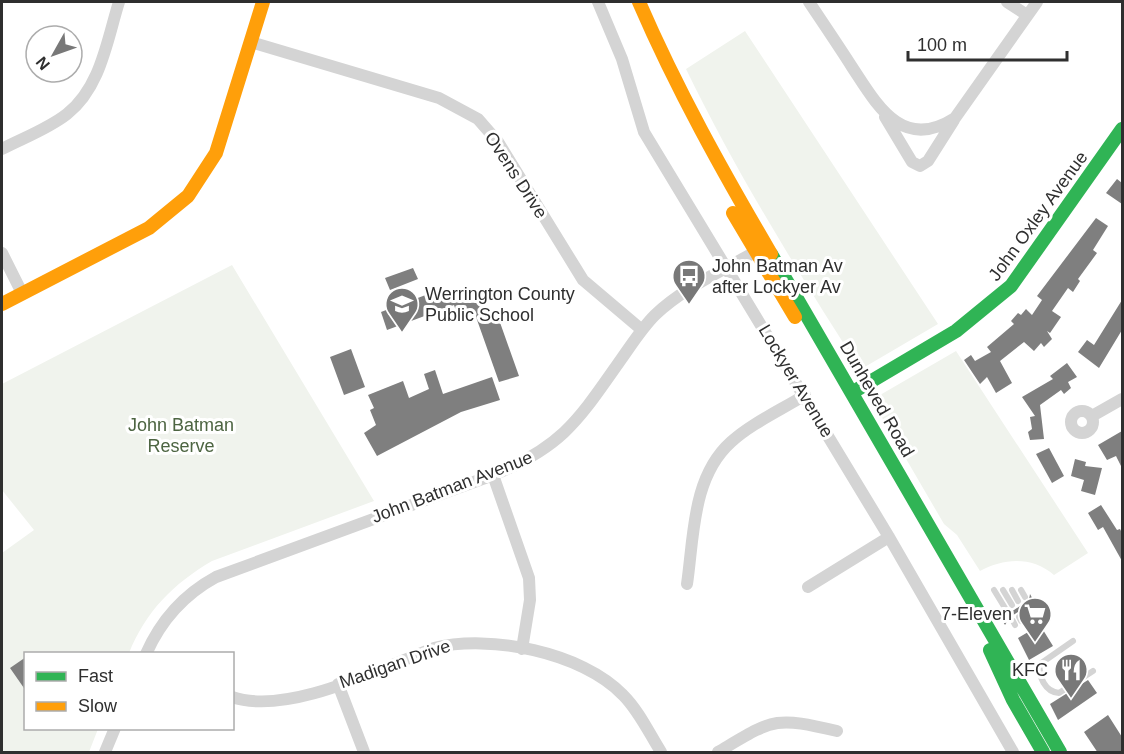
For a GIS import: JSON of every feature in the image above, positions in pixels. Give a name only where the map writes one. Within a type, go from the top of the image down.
[{"type":"main road","points":[[2,304],[149,228],[188,196],[216,153],[262,2]]},
{"type":"main road","name":"Dunheved Road","points":[[639,2],[665,62],[751,221],[853,392],[1060,753]]},
{"type":"main road","name":"Dunheved Road","points":[[665,62],[670,84],[693,135],[755,252],[974,618],[1029,729],[1045,753]]},
{"type":"main road","name":"John Oxley Avenue","points":[[853,392],[970,323],[998,299],[1011,286],[1120,137]]},
{"type":"main road","points":[[751,221],[755,252],[778,266]]},
{"type":"main road","points":[[835,383],[853,392],[852,412]]},
{"type":"main road","points":[[1029,729],[1050,736],[1045,753]]},
{"type":"street","points":[[2,149],[56,121],[83,98],[98,71],[119,2]]},
{"type":"street","name":"Lockyer Avenue","points":[[598,2],[622,59],[644,132],[805,395],[1013,753]]},
{"type":"street","points":[[809,2],[912,162],[920,166],[928,161],[955,118],[1036,2]]},
{"type":"street","points":[[1007,2],[1027,15]]},
{"type":"street","name":"Ovens Drive","points":[[250,42],[439,98],[478,119],[498,142],[583,280],[642,330]]},
{"type":"street","points":[[880,109],[896,123],[911,129],[935,128],[955,118]]},
{"type":"street","name":"John Batman Avenue","points":[[147,652],[156,633],[172,610],[196,589],[216,577],[493,475],[539,453],[571,428],[642,330],[668,303],[755,252]]},
{"type":"street","points":[[2,253],[22,293]]},
{"type":"street","points":[[687,584],[698,503],[713,464],[739,436],[805,395]]},
{"type":"street","points":[[1092,417],[1122,399]]},
{"type":"street","points":[[493,475],[529,578],[530,600],[522,649]]},
{"type":"street","points":[[808,586],[889,537]]},
{"type":"street","name":"Madigan Drive","points":[[234,697],[258,702],[280,702],[305,696],[455,643],[481,642],[522,649],[579,664],[610,683],[634,708],[661,753]]},
{"type":"street","points":[[338,684],[364,753]]},
{"type":"street","points":[[718,753],[765,725],[778,721],[794,721],[837,731]]},
{"type":"street","points":[[105,753],[115,730]]},
{"type":"lane","points":[[994,590],[1008,606],[1003,590]]},
{"type":"lane","points":[[1012,590],[1018,601]]},
{"type":"lane","points":[[1021,590],[1025,597]]},
{"type":"lane","points":[[1073,641],[1040,664],[1040,675],[1047,688],[1059,693],[1093,671]]},
{"type":"green space","points":[[745,31],[938,324],[863,368],[858,366],[768,220],[725,145],[686,69]]},
{"type":"green space","name":"John Batman Reserve","points":[[232,265],[374,501],[212,561],[173,589],[152,611],[129,652],[24,652],[24,730],[98,730],[89,752],[2,752],[2,553],[34,530],[2,490],[2,384]]},
{"type":"green space","points":[[956,351],[1088,553],[1054,575],[1037,565],[1018,561],[999,563],[980,571],[957,535],[944,524],[877,409],[880,395]]},
{"type":"building","points":[[1117,179],[1122,183],[1122,204],[1106,193]]},
{"type":"building","points":[[1096,218],[1108,226],[1093,250],[1097,253],[1078,279],[1080,281],[1073,292],[1068,288],[1052,311],[1061,317],[1050,333],[1047,331],[1052,339],[1044,347],[1041,343],[1034,351],[1024,342],[1000,361],[1012,383],[996,393],[987,377],[980,384],[964,360],[971,355],[975,361],[991,352],[987,347],[1014,324],[1011,321],[1018,313],[1021,315],[1026,309],[1032,315],[1042,300],[1037,296]]},
{"type":"building","points":[[413,268],[418,279],[390,290],[385,278]]},
{"type":"building","points":[[444,288],[448,298],[474,290],[486,318],[497,314],[519,376],[499,382],[476,317],[460,323],[454,305],[387,330],[381,312]]},
{"type":"building","points":[[1122,300],[1122,330],[1099,368],[1078,352],[1087,340],[1094,345]]},
{"type":"building","points":[[351,349],[365,387],[344,395],[330,357]]},
{"type":"building","points":[[1067,363],[1077,377],[1068,382],[1071,388],[1064,394],[1061,390],[1040,405],[1044,439],[1030,440],[1028,432],[1032,429],[1030,417],[1035,416],[1022,397],[1053,379],[1050,376]]},
{"type":"building","points":[[435,370],[443,394],[492,377],[500,400],[461,412],[377,456],[364,433],[376,425],[370,410],[374,408],[368,395],[403,381],[409,398],[429,389],[424,374]]},
{"type":"building","points":[[1122,431],[1122,468],[1116,456],[1107,460],[1098,445]]},
{"type":"building","points":[[1049,448],[1064,476],[1052,483],[1036,454]]},
{"type":"building","points":[[1075,459],[1086,462],[1085,466],[1102,468],[1095,495],[1081,491],[1084,480],[1071,476]]},
{"type":"building","points":[[1101,505],[1117,530],[1120,529],[1122,533],[1122,561],[1103,527],[1098,530],[1088,513]]},
{"type":"building","points":[[1030,594],[1037,607],[1029,605],[1010,617],[1005,625],[998,613],[1014,610],[1029,600]]},
{"type":"building","name":"7-Eleven","points":[[1040,625],[1053,646],[1029,660],[1018,638]]},
{"type":"building","points":[[24,658],[24,688],[10,668]]},
{"type":"building","points":[[1088,680],[1097,693],[1058,720],[1050,704]]},
{"type":"building","points":[[1108,715],[1122,737],[1122,753],[1098,753],[1084,732]]},
{"type":"traffic: fast","points":[[853,392],[956,331],[1011,286],[1122,129]]},
{"type":"traffic: fast","points":[[771,254],[1060,752]]},
{"type":"traffic: fast","points":[[990,650],[1013,700],[1043,752]]},
{"type":"traffic: slow","points":[[2,304],[149,228],[188,196],[216,153],[263,2]]},
{"type":"traffic: slow","points":[[639,2],[701,130],[771,254]]},
{"type":"traffic: slow","points":[[733,213],[795,317]]},
{"type":"place","name":"John Batman Av after Lockyer Av","points":[[689,305]]},
{"type":"place","name":"Werrington County Public School","points":[[402,333]]},
{"type":"place","name":"7-Eleven","points":[[1035,643]]},
{"type":"place","name":"KFC","points":[[1071,699]]}]
